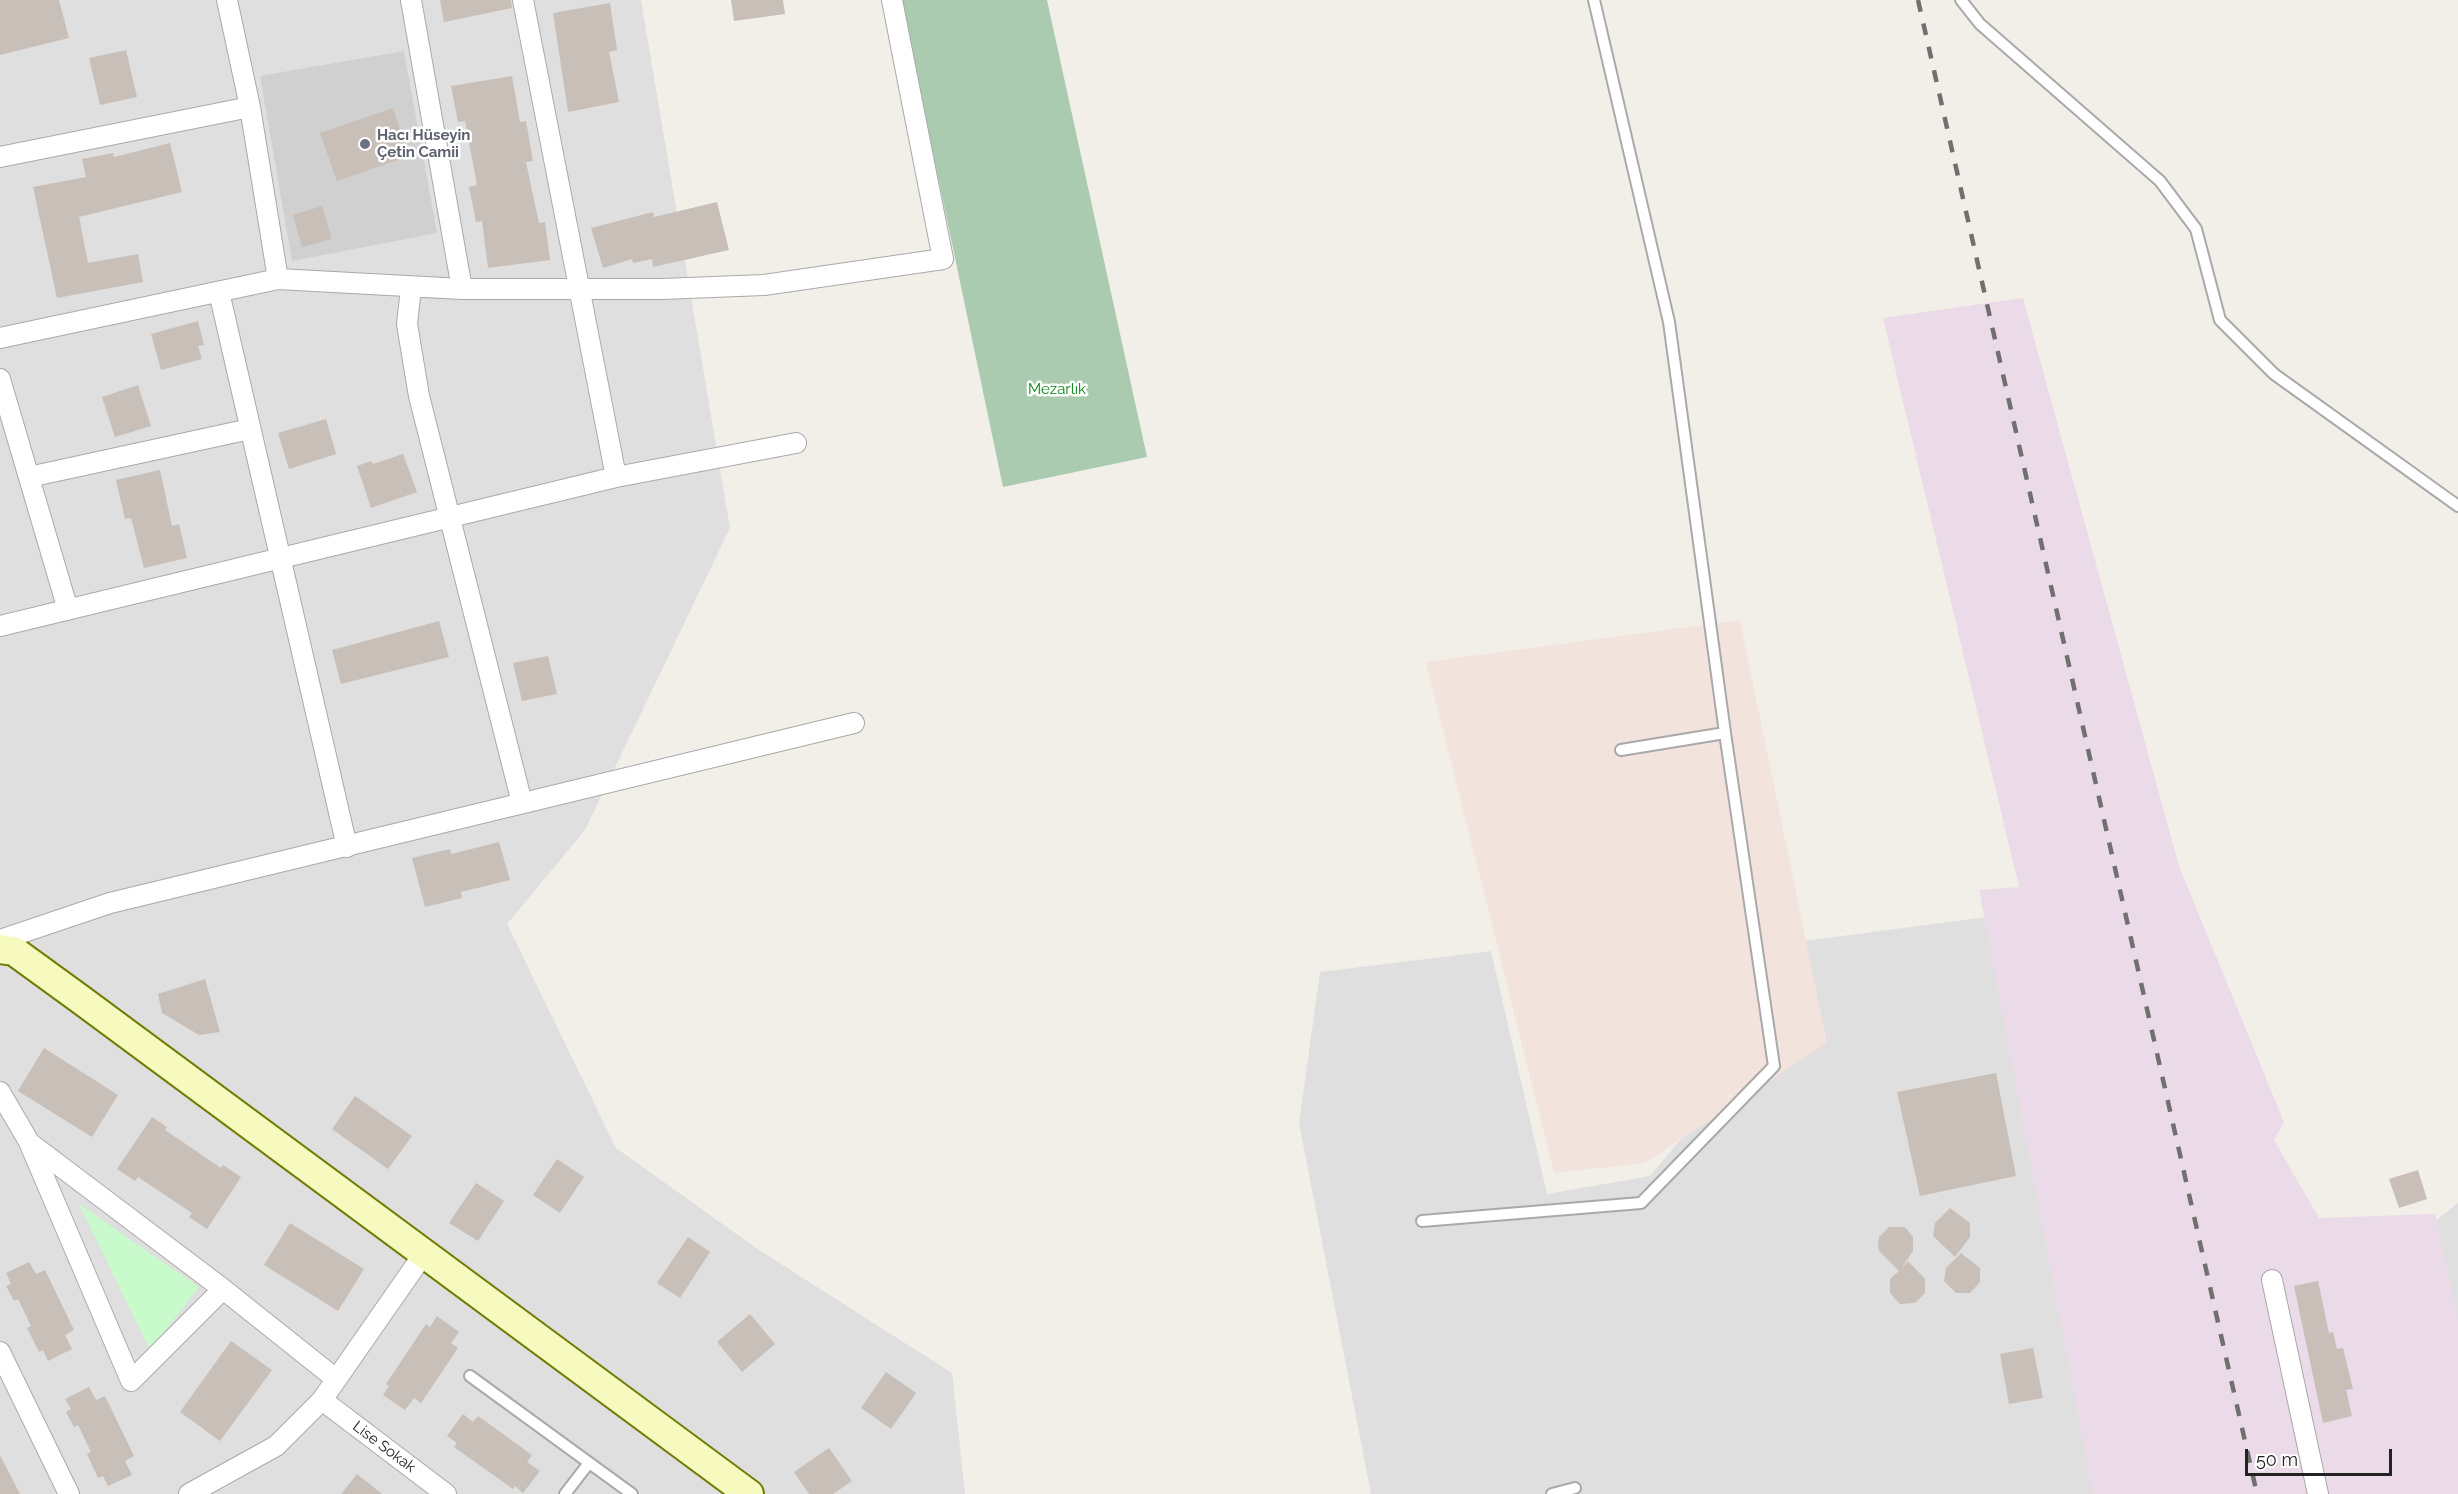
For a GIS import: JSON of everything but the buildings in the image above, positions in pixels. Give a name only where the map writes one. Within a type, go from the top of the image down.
[{"type":"street","points":[[227,0],[250,107],[278,279]]},
{"type":"street","points":[[411,0],[462,289]]},
{"type":"street","points":[[523,0],[616,477]]},
{"type":"street","points":[[0,338],[278,279],[462,289],[579,290],[764,285],[944,259],[892,0]]},
{"type":"street","points":[[0,157],[250,107]]},
{"type":"street","points":[[411,288],[407,324],[419,396],[522,803]]},
{"type":"street","points":[[219,292],[347,847]]},
{"type":"street","points":[[0,379],[68,610]]},
{"type":"street","points":[[29,477],[250,429]]},
{"type":"street","points":[[0,626],[616,477],[796,443]]},
{"type":"street","points":[[0,940],[110,903],[854,723]]},
{"type":"street","points":[[0,949],[14,951],[425,1252],[748,1494]]},
{"type":"street","points":[[0,1092],[29,1142],[131,1381],[224,1289]]},
{"type":"street","points":[[29,1142],[224,1289],[336,1379]]},
{"type":"street","points":[[189,1494],[276,1446],[322,1400],[425,1252]]},
{"type":"street","points":[[2272,1280],[2318,1494]]},
{"type":"street","points":[[0,1352],[69,1494]]},
{"type":"street","name":"Lise Sokak","points":[[322,1400],[446,1494]]},
{"type":"lane","points":[[1422,1221],[1641,1203],[1774,1066],[1725,733],[1669,322],[1594,0]]},
{"type":"lane","points":[[1961,0],[1980,24],[2160,181],[2196,229],[2220,320],[2274,374],[2458,506]]},
{"type":"lane","points":[[1622,750],[1725,733]]},
{"type":"lane","points":[[470,1376],[632,1494]]},
{"type":"lane","points":[[565,1494],[590,1463]]},
{"type":"lane","points":[[1552,1494],[1575,1488]]},
{"type":"shaded area","points":[[0,0],[641,0],[730,528],[585,830],[507,924],[616,1148],[759,1250],[952,1373],[965,1494],[0,1494]]},
{"type":"shaded area","points":[[404,51],[437,233],[292,261],[260,76]]},
{"type":"shaded area","points":[[2023,298],[2179,866],[2284,1122],[2274,1140],[2319,1218],[2435,1214],[2458,1319],[2458,1494],[2093,1494],[1979,890],[2019,887],[1883,318]]},
{"type":"shaded area","points":[[1740,620],[1827,1043],[1645,1163],[1554,1173],[1426,662]]},
{"type":"shaded area","points":[[2169,893],[2282,1234],[2409,1241],[2458,1203],[2458,1494],[1371,1494],[1299,1123],[1320,972],[1491,951],[1547,1194],[1650,1176],[1721,1091],[1713,953]]},
{"type":"green space","name":"Mezarlık","points":[[901,0],[1047,0],[1147,457],[1003,487]]},
{"type":"green space","points":[[79,1204],[199,1287],[150,1350]]},
{"type":"railway","points":[[1918,0],[2257,1494]]},
{"type":"place","name":"Hacı Hüseyin Çetin Camii","points":[[365,144]]}]
